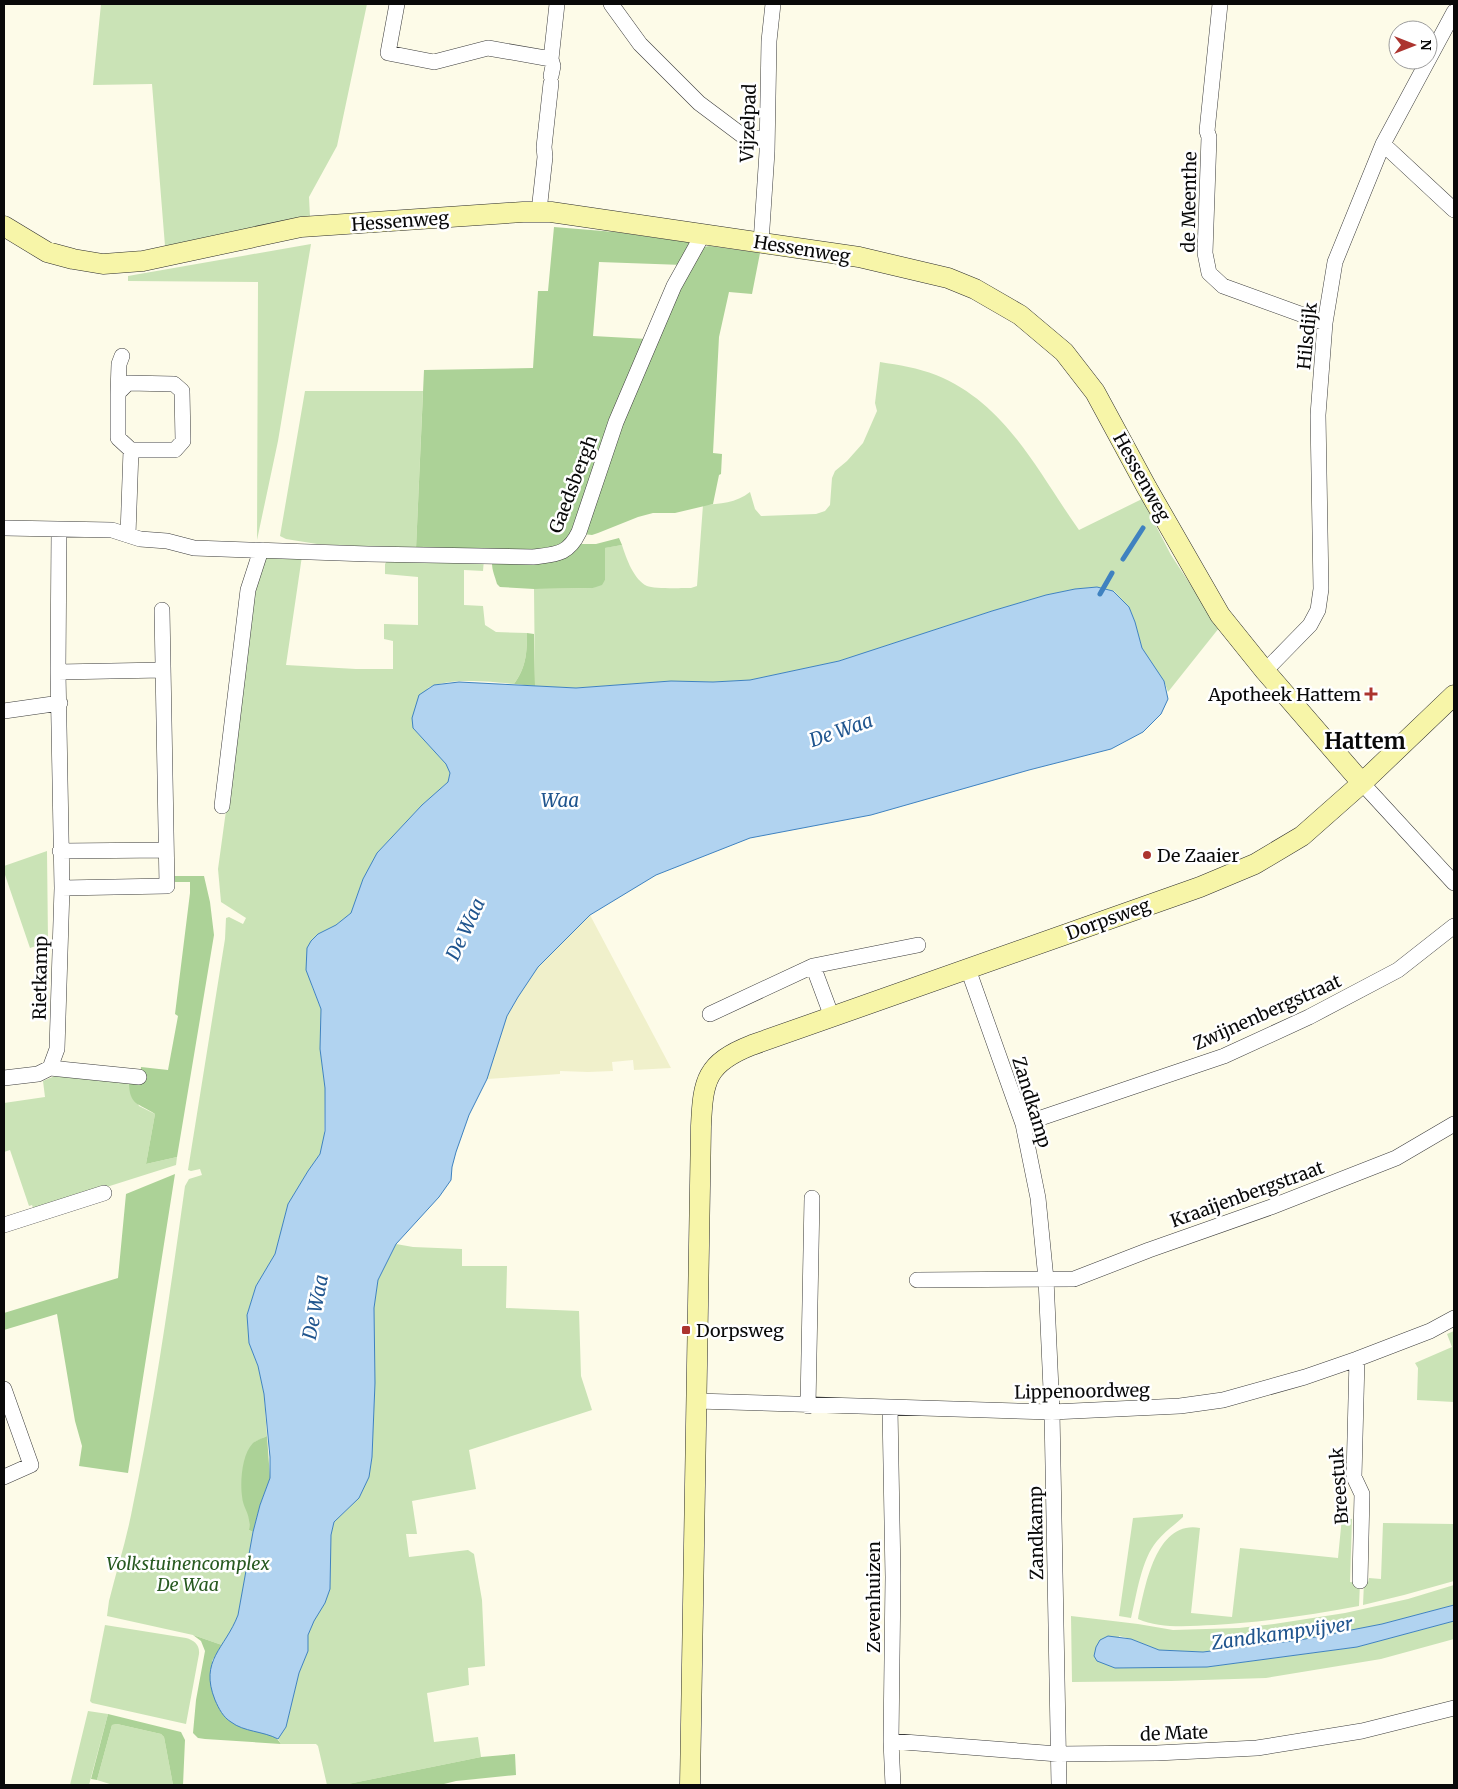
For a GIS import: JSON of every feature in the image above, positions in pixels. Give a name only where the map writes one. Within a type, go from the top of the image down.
[{"type":"main road","name":"Hessenweg","points":[[4,226],[47,252],[103,264],[142,261],[301,228],[539,211],[859,257],[948,278],[975,289],[1020,315],[1064,352],[1095,392],[1220,616],[1362,783]]},
{"type":"main road","name":"Dorpsweg","points":[[690,1785],[701,1126],[705,1085],[716,1066],[733,1054],[832,1017],[1200,887],[1254,864],[1302,836],[1362,783],[1454,695]]},
{"type":"street","points":[[397,4],[388,53],[434,62],[488,48],[551,58]]},
{"type":"street","points":[[539,211],[557,4]]},
{"type":"street","points":[[611,4],[640,44],[699,103],[743,136],[767,138]]},
{"type":"street","name":"Vijzelpad","points":[[761,242],[772,4]]},
{"type":"street","name":"de Meenthe","points":[[1220,4],[1206,131],[1209,137],[1205,253],[1209,273],[1223,286],[1325,323]]},
{"type":"street","name":"Hilsdijk","points":[[1265,671],[1310,625],[1318,610],[1321,589],[1318,415],[1325,323],[1335,262],[1383,144],[1454,12]]},
{"type":"street","points":[[1383,144],[1454,210]]},
{"type":"street","name":"Gaedsbergh","points":[[4,528],[112,530],[140,539],[167,541],[194,548],[368,554],[533,556],[563,552],[574,542],[579,532],[620,413],[674,286],[703,234]]},
{"type":"street","points":[[118,392],[128,384],[174,384],[182,391],[183,441],[175,450],[130,450],[118,438],[118,392],[118,364],[122,356]]},
{"type":"street","points":[[128,535],[130,450]]},
{"type":"street","name":"Rietkamp","points":[[50,1068],[57,1048],[62,888],[58,672],[59,530]]},
{"type":"street","points":[[222,806],[248,590],[261,550]]},
{"type":"street","points":[[62,888],[166,886],[162,610]]},
{"type":"street","points":[[58,672],[163,670]]},
{"type":"street","points":[[4,711],[60,703]]},
{"type":"street","points":[[1362,783],[1454,883]]},
{"type":"street","points":[[60,851],[166,850]]},
{"type":"street","name":"Zwijnenbergstraat","points":[[1023,1124],[1224,1056],[1309,1017],[1398,970],[1454,926]]},
{"type":"street","points":[[710,1014],[813,966],[918,945]]},
{"type":"street","points":[[813,966],[832,1017]]},
{"type":"street","name":"Zandkamp","points":[[968,969],[1023,1124],[1038,1198],[1046,1279],[1052,1412],[1060,1785]]},
{"type":"street","points":[[4,1078],[38,1074],[50,1068],[139,1077]]},
{"type":"street","name":"Kraaijenbergstraat","points":[[1046,1279],[1074,1279],[1271,1207],[1396,1158],[1454,1124]]},
{"type":"street","points":[[4,1226],[104,1193]]},
{"type":"street","points":[[808,1406],[812,1198]]},
{"type":"street","points":[[917,1280],[1046,1279]]},
{"type":"street","name":"Lippenoordweg","points":[[696,1401],[808,1406],[1052,1412],[1180,1406],[1224,1400],[1266,1389],[1357,1359],[1430,1331],[1454,1318]]},
{"type":"street","name":"Breestuk","points":[[1357,1359],[1354,1477],[1362,1494],[1360,1581]]},
{"type":"street","points":[[4,1389],[31,1466],[4,1477]]},
{"type":"street","name":"Zevenhuizen","points":[[890,1408],[893,1578],[891,1741],[893,1785]]},
{"type":"street","name":"de Mate","points":[[891,1741],[1058,1754],[1257,1748],[1362,1731],[1454,1708]]},
{"type":"green space","points":[[101,4],[367,4],[337,146],[309,197],[310,217],[165,246],[152,84],[93,85]]},
{"type":"green space","points":[[554,227],[615,232],[693,243],[683,265],[599,262],[593,336],[648,339],[568,540],[554,549],[510,552],[416,549],[424,370],[533,368],[538,291],[548,291]]},
{"type":"green space","points":[[311,244],[278,441],[257,540],[258,282],[128,281],[128,276]]},
{"type":"green space","points":[[710,246],[760,253],[752,294],[729,292],[719,337],[713,453],[722,454],[721,474],[719,475],[713,504],[675,513],[653,513],[592,535],[583,534],[620,425],[672,302],[703,247]]},
{"type":"green space","points":[[880,362],[936,375],[961,388],[982,403],[1018,441],[1079,530],[1142,499],[1171,555],[1219,628],[1168,692],[1164,681],[1142,648],[1129,607],[1114,591],[1097,587],[1046,595],[839,661],[750,680],[713,682],[671,681],[575,688],[535,686],[534,589],[593,588],[605,580],[604,548],[622,545],[634,574],[642,583],[650,587],[691,588],[697,586],[703,505],[733,501],[750,492],[755,509],[761,516],[816,514],[825,511],[830,505],[832,478],[835,471],[863,443],[877,411],[875,403]]},
{"type":"green space","points":[[305,391],[423,391],[416,549],[317,544],[286,539],[280,536]]},
{"type":"green space","points":[[619,538],[622,545],[605,548],[605,580],[602,585],[593,588],[534,589],[500,587],[497,584],[492,563],[580,544],[596,544]]},
{"type":"green space","points":[[270,556],[302,556],[286,665],[393,669],[393,641],[384,639],[384,624],[418,625],[418,577],[385,574],[385,564],[387,561],[484,559],[483,571],[464,570],[464,605],[483,606],[485,625],[496,632],[527,633],[527,647],[523,666],[514,684],[459,681],[447,682],[428,688],[413,728],[446,764],[450,773],[448,782],[422,805],[377,853],[363,879],[351,913],[336,925],[318,934],[311,984],[321,1009],[320,1049],[325,1088],[324,1141],[320,1154],[288,1204],[275,1254],[256,1286],[247,1315],[249,1343],[258,1366],[264,1394],[267,1436],[255,1442],[244,1503],[249,1515],[249,1530],[253,1532],[238,1615],[234,1626],[222,1645],[193,1635],[107,1616],[109,1601],[131,1517],[148,1426],[185,1186],[189,1179],[202,1175],[200,1169],[188,1170],[225,939],[226,918],[229,917],[243,924],[246,918],[221,902],[218,869],[238,723],[250,615],[258,574],[265,559]]},
{"type":"green space","points":[[527,633],[534,634],[535,686],[514,684],[525,660]]},
{"type":"green space","points":[[47,851],[48,942],[30,948],[4,872],[4,866]]},
{"type":"green space","points":[[174,876],[204,876],[210,902],[214,935],[177,1157],[146,1164],[155,1114],[133,1100],[129,1090],[129,1082],[140,1083],[141,1067],[168,1070],[178,1016],[175,1014],[190,893],[190,882],[173,882]]},
{"type":"green space","points":[[590,915],[671,1068],[634,1070],[633,1060],[612,1062],[613,1071],[560,1071],[560,1074],[487,1079],[507,1016],[518,997],[538,967]]},
{"type":"green space","points":[[57,1075],[129,1082],[139,1106],[155,1114],[146,1164],[177,1157],[176,1165],[34,1210],[32,1205],[29,1206],[10,1150],[4,1152],[4,1103],[45,1097],[43,1081]]},
{"type":"green space","points":[[175,1174],[128,1473],[79,1466],[82,1446],[75,1421],[57,1314],[4,1330],[4,1313],[118,1278],[126,1194]]},
{"type":"green space","points":[[396,1244],[413,1247],[462,1249],[462,1266],[507,1266],[506,1308],[579,1311],[581,1376],[592,1410],[469,1450],[476,1489],[412,1501],[417,1534],[406,1534],[409,1557],[468,1550],[474,1554],[482,1600],[485,1666],[468,1668],[469,1685],[427,1693],[434,1742],[478,1737],[481,1757],[343,1785],[327,1785],[316,1744],[281,1744],[278,1739],[286,1727],[299,1673],[308,1651],[308,1635],[314,1620],[325,1603],[330,1589],[331,1535],[334,1522],[359,1498],[369,1477],[372,1457],[375,1383],[374,1308],[378,1280]]},
{"type":"green space","points":[[1454,1331],[1454,1402],[1417,1400],[1418,1368],[1415,1363],[1452,1347],[1447,1334]]},
{"type":"green space","points":[[267,1436],[270,1478],[253,1532],[249,1530],[249,1519],[241,1490],[244,1461],[253,1443]]},
{"type":"green space","points":[[1183,1514],[1183,1517],[1157,1541],[1147,1558],[1140,1578],[1131,1618],[1119,1616],[1133,1518]]},
{"type":"green space","points":[[1342,1517],[1352,1519],[1350,1582],[1360,1583],[1359,1606],[1287,1618],[1214,1625],[1165,1626],[1138,1619],[1144,1591],[1155,1559],[1162,1545],[1172,1534],[1185,1528],[1200,1528],[1191,1613],[1232,1617],[1240,1548],[1338,1558]]},
{"type":"green space","points":[[1383,1523],[1454,1524],[1454,1581],[1363,1605],[1364,1582],[1368,1582],[1369,1578],[1381,1579]]},
{"type":"green space","points":[[1454,1585],[1454,1605],[1382,1624],[1300,1640],[1203,1652],[1159,1650],[1119,1636],[1115,1668],[1207,1667],[1357,1647],[1454,1621],[1454,1639],[1381,1659],[1266,1678],[1072,1682],[1071,1616],[1173,1630],[1239,1628],[1345,1613],[1408,1599]]},
{"type":"green space","name":"Volkstuinencomplex De Waa","points":[[105,1625],[186,1638],[196,1643],[199,1648],[199,1654],[186,1724],[90,1701]]},
{"type":"green space","points":[[193,1635],[222,1645],[212,1661],[250,1730],[271,1735],[281,1744],[205,1739],[198,1738],[193,1733],[196,1700],[205,1651],[201,1641]]},
{"type":"green space","points":[[88,1711],[108,1714],[89,1785],[70,1785]]},
{"type":"green space","points":[[108,1714],[181,1732],[185,1740],[183,1785],[173,1785],[164,1737],[161,1734],[117,1724],[112,1725],[97,1780],[91,1779]]},
{"type":"green space","points":[[117,1724],[161,1734],[164,1737],[173,1785],[113,1785],[97,1780],[112,1725]]},
{"type":"green space","points":[[515,1754],[516,1775],[456,1781],[440,1785],[343,1785],[481,1757]]},
{"type":"water","name":"Waa","points":[[1097,587],[1113,591],[1129,607],[1142,648],[1164,681],[1168,699],[1161,714],[1143,732],[1111,749],[871,815],[750,838],[656,875],[590,915],[538,967],[507,1016],[487,1079],[469,1115],[456,1152],[451,1180],[439,1197],[396,1244],[378,1280],[374,1308],[375,1383],[372,1457],[369,1477],[359,1498],[334,1522],[331,1535],[330,1589],[325,1603],[308,1635],[308,1651],[299,1673],[286,1727],[278,1739],[242,1728],[228,1720],[215,1700],[210,1675],[216,1655],[238,1615],[253,1532],[270,1478],[264,1394],[258,1366],[249,1343],[247,1315],[256,1286],[275,1254],[288,1204],[320,1154],[325,1131],[325,1088],[320,1049],[321,1009],[306,970],[307,948],[318,934],[336,925],[351,913],[363,879],[377,853],[422,805],[448,782],[450,773],[446,764],[413,728],[412,718],[419,695],[434,685],[459,682],[576,688],[671,681],[713,682],[750,680],[839,661],[1046,595]]},
{"type":"water","points":[[1454,1605],[1454,1621],[1357,1647],[1207,1667],[1115,1668],[1097,1661],[1094,1656],[1100,1640],[1108,1636],[1131,1639],[1159,1650],[1203,1652],[1300,1640],[1382,1624]]},
{"type":"waterway","name":"De Waa","points":[[1123,559],[1143,528]]},
{"type":"waterway","name":"De Waa","points":[[1100,594],[1112,573]]},
{"type":"place","name":"Apotheek Hattem","points":[[1371,694]]},
{"type":"place","name":"De Zaaier","points":[[1147,855]]},
{"type":"place","name":"Dorpsweg","points":[[686,1330]]},
{"type":"district","name":"Hattem","points":[[1365,741]]},
{"type":"water label","name":"Zandkampvijver","points":[[1282,1633]]}]
